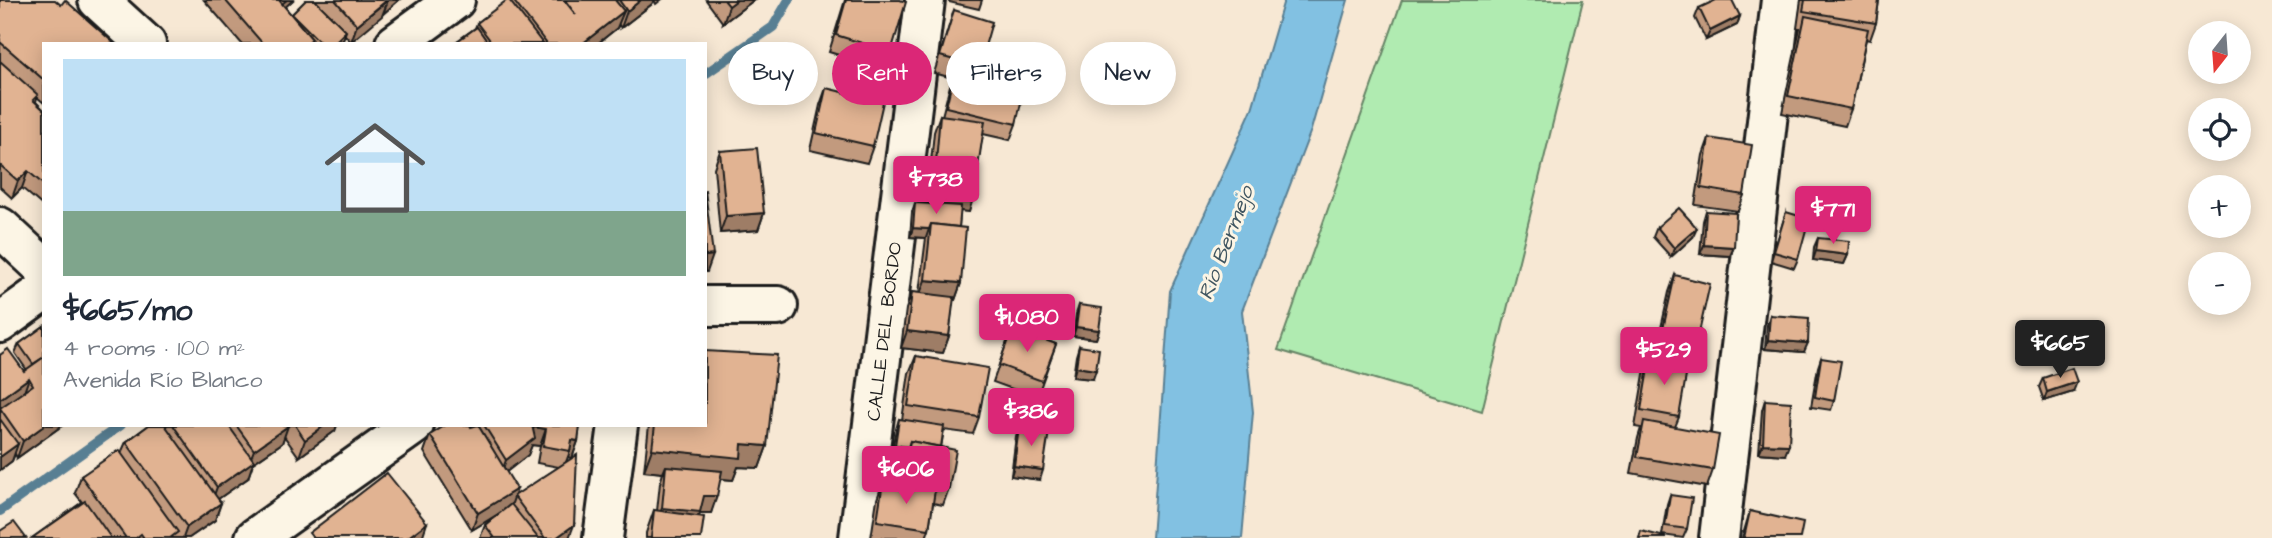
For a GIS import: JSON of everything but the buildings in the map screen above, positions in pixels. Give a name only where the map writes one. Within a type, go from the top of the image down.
[{"type":"street","points":[[98,0],[144,42]]},
{"type":"street","points":[[398,42],[455,0]]},
{"type":"street","name":"CALLE DEL BORDO","points":[[859,538],[925,0]]},
{"type":"street","points":[[1719,538],[1781,0]]},
{"type":"street","points":[[0,227],[42,266]]},
{"type":"street","points":[[0,323],[42,293]]},
{"type":"street","points":[[707,306],[778,306]]},
{"type":"street","points":[[255,538],[411,427]]},
{"type":"street","points":[[603,538],[618,427]]},
{"type":"green space","points":[[1402,0],[1583,0],[1482,411],[1278,350]]},
{"type":"water","name":"Río Bermejo","points":[[1284,0],[1348,0],[1311,130],[1242,311],[1253,412],[1242,538],[1152,538],[1170,291],[1252,109]]},
{"type":"waterway","points":[[707,73],[773,27],[789,0]]},
{"type":"waterway","points":[[0,511],[118,427]]}]
